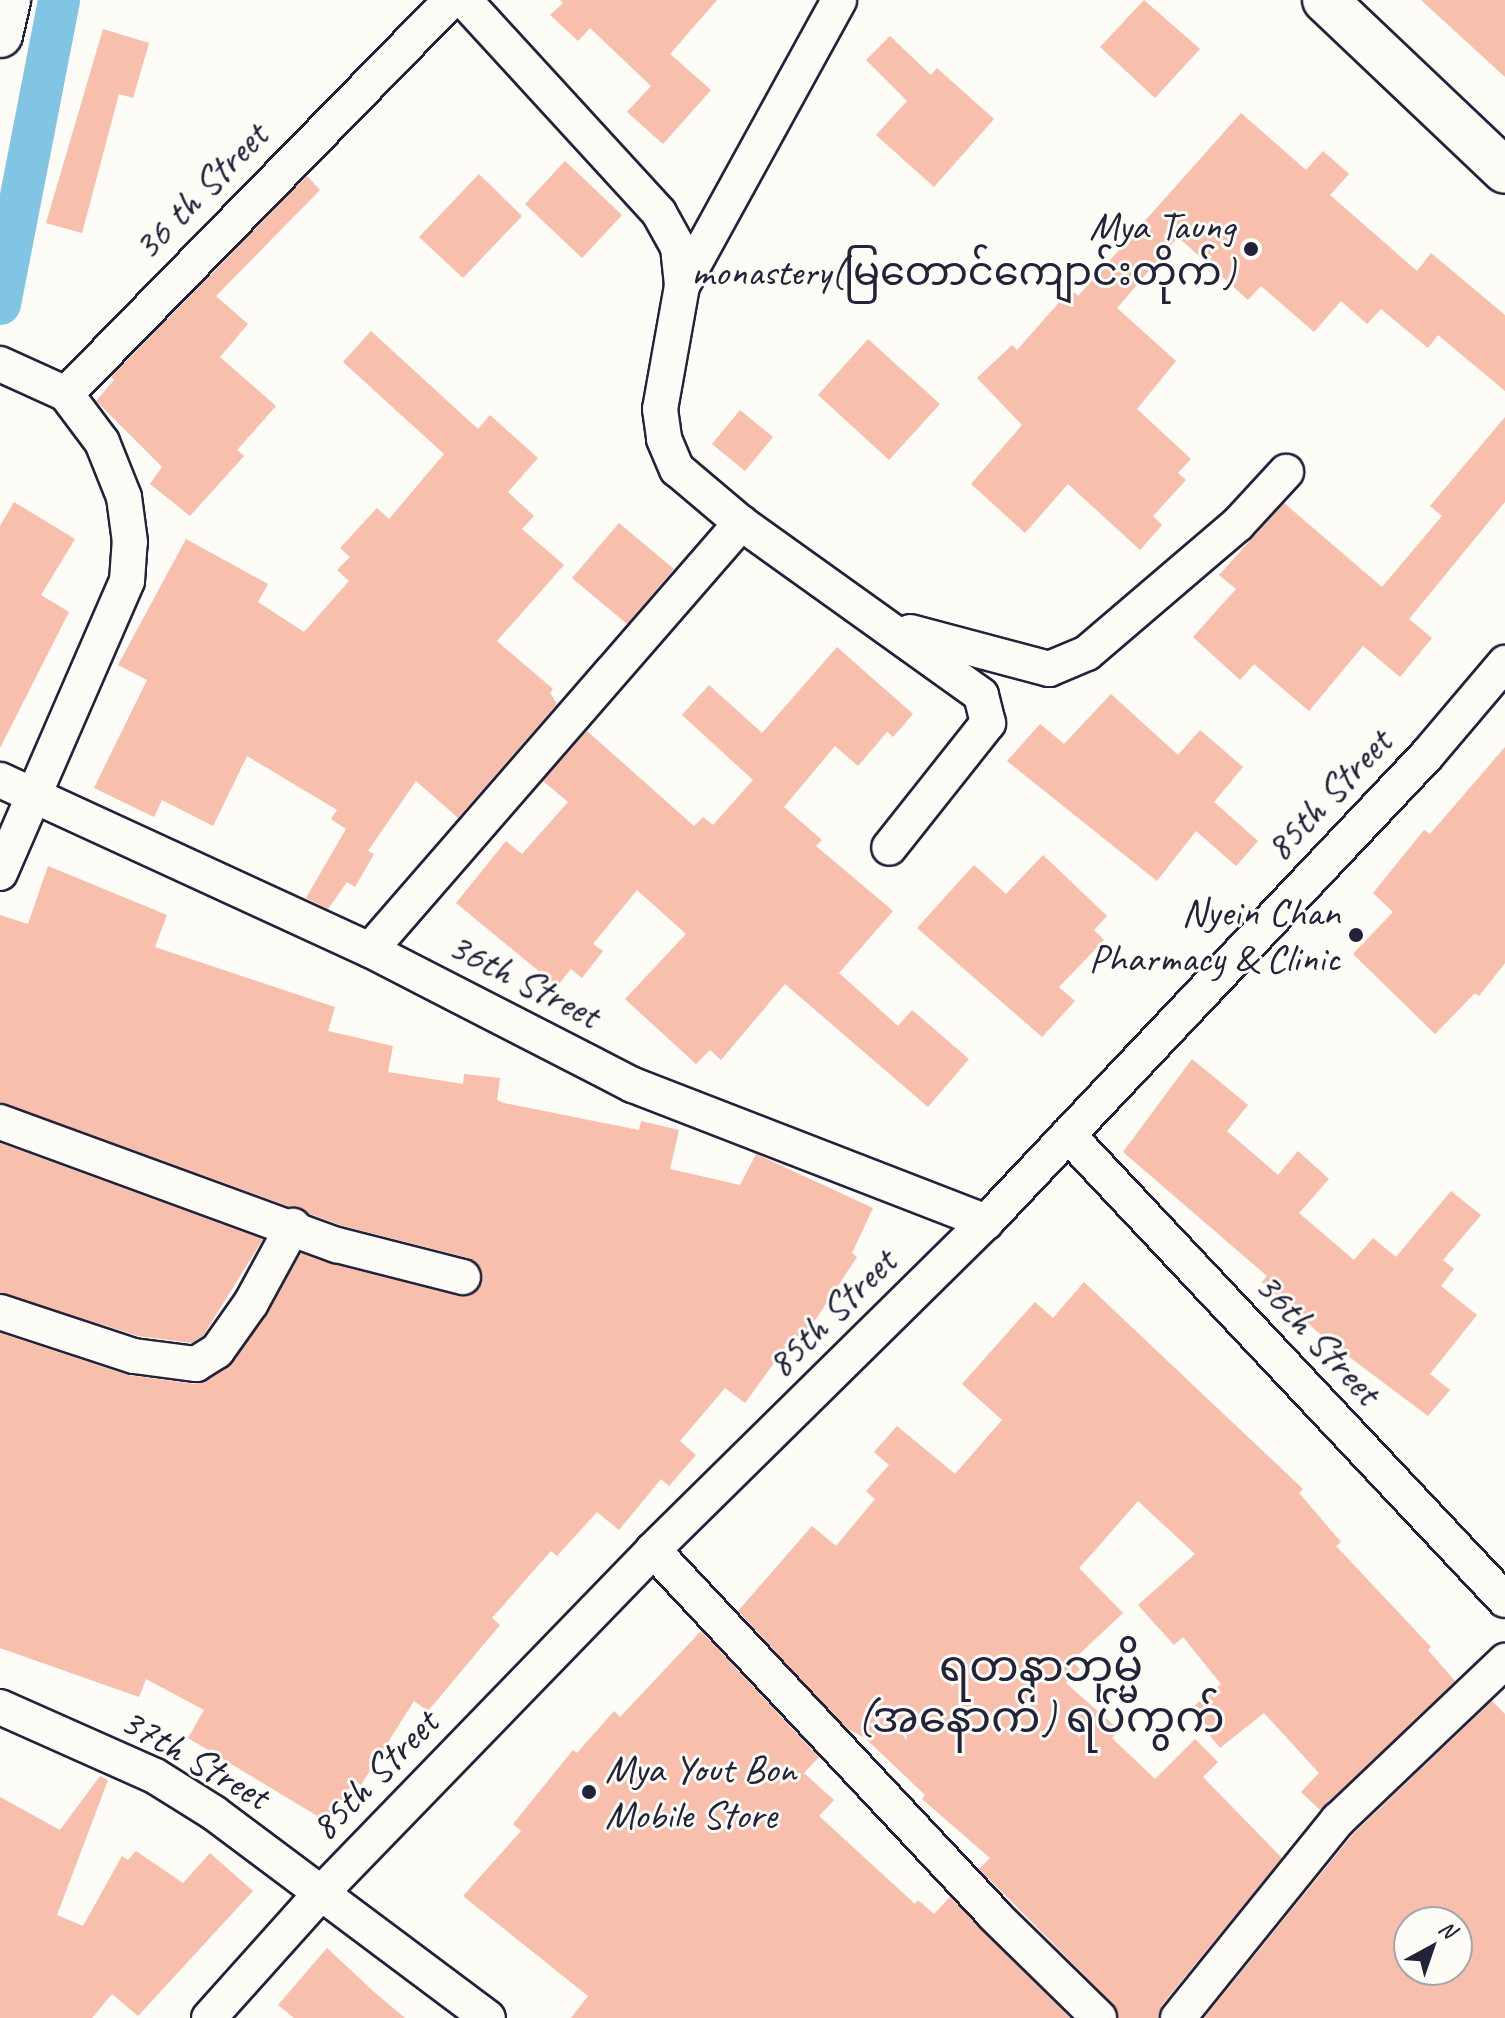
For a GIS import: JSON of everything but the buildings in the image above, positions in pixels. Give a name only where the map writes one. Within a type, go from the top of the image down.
[{"type":"main road","points":[[0,35],[8,0]]},
{"type":"main road","points":[[1325,0],[1505,171]]},
{"type":"street","name":"36 th Street","points":[[66,394],[451,0]]},
{"type":"street","points":[[464,0],[659,213],[678,247],[682,286],[660,409],[664,439],[677,469],[741,523],[981,695],[988,723],[889,848]]},
{"type":"street","points":[[682,286],[839,0]]},
{"type":"street","points":[[0,873],[31,794],[127,581],[130,542],[124,497],[102,442],[66,394],[2,364]]},
{"type":"street","points":[[816,578],[885,623],[1049,669],[1087,653],[1238,524],[1286,472]]},
{"type":"street","points":[[370,950],[741,523]]},
{"type":"street","name":"85th Street","points":[[209,2018],[323,1891],[653,1550],[986,1222],[1427,755],[1505,663]]},
{"type":"street","name":"36th Street","points":[[0,780],[370,950],[633,1085],[986,1222]]},
{"type":"street","points":[[0,1122],[293,1226],[337,1245],[463,1277]]},
{"type":"street","name":"36th Street","points":[[1068,1135],[1505,1600]]},
{"type":"street","points":[[0,1312],[134,1356],[196,1364],[217,1351],[251,1303],[293,1226]]},
{"type":"street","points":[[653,1550],[994,1915],[1099,2018]]},
{"type":"street","points":[[1178,2018],[1338,1820],[1505,1661]]},
{"type":"street","name":"37th Street","points":[[0,1707],[155,1776],[323,1891],[488,2018]]},
{"type":"waterway","points":[[0,304],[59,0]]},
{"type":"place","name":"Mya Taung monastery(မြတောင်ကျောင်းတိုက်)","points":[[1251,249]]},
{"type":"place","name":"Nyein Chan Pharmacy & Clinic","points":[[1356,935]]},
{"type":"place","name":"Mya Yout Bon Mobile Store","points":[[589,1792]]},
{"type":"district","name":"ရတနာဘုမ္မိ (အနောက်) ရပ်ကွက်","points":[[1041,1694]]}]
